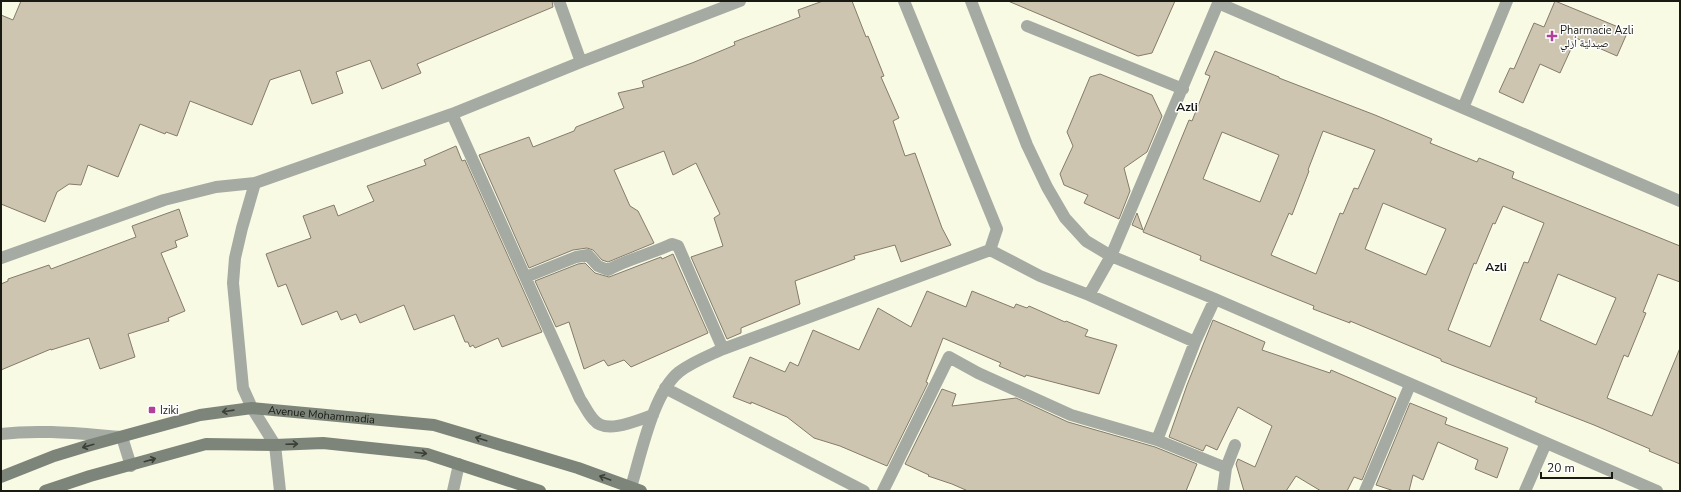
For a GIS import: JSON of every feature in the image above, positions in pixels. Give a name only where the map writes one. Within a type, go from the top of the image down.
[{"type":"street","points":[[560,1],[581,62]]},
{"type":"street","points":[[4,255],[164,200],[216,187],[255,183],[452,114],[581,62],[709,7],[740,1]]},
{"type":"street","points":[[904,1],[997,229],[990,250]]},
{"type":"street","points":[[971,1],[1026,145],[1047,188],[1065,218],[1086,241],[1111,256],[1215,299],[1657,491]]},
{"type":"street","points":[[1463,108],[1507,1]]},
{"type":"street","points":[[1089,295],[1111,256],[1219,2],[1680,201]]},
{"type":"street","points":[[1027,26],[1183,89]]},
{"type":"street","points":[[452,114],[580,399],[594,421],[603,426],[622,425],[653,415]]},
{"type":"street","points":[[255,183],[235,258],[233,283],[243,388],[252,408],[275,445],[280,491]]},
{"type":"street","points":[[526,277],[576,257],[588,255],[598,266],[608,270],[619,264],[658,251],[672,244],[678,246],[723,349]]},
{"type":"street","points":[[633,490],[653,415],[665,388],[678,373],[697,361],[723,349],[990,250],[1040,276],[1089,295],[1195,342]]},
{"type":"street","points":[[1157,440],[1195,342],[1215,299]]},
{"type":"street","points":[[883,491],[948,357],[978,374],[1071,414],[1157,440],[1226,468]]},
{"type":"street","points":[[1365,491],[1410,385]]},
{"type":"street","points":[[665,388],[864,491]]},
{"type":"street","name":"Avenue Mohammadia","points":[[1,477],[54,456],[200,415],[252,408],[434,425],[578,468],[633,490]]},
{"type":"street","points":[[1,434],[17,432],[54,432],[122,437],[131,466]]},
{"type":"street","points":[[45,491],[90,476],[131,466],[206,444],[275,445],[323,443],[427,454],[540,491]]},
{"type":"street","points":[[1525,491],[1546,443]]},
{"type":"street","points":[[1223,491],[1226,468],[1235,445]]},
{"type":"street","points":[[453,491],[459,464]]},
{"type":"building","points":[[21,1],[552,1],[553,7],[417,64],[421,73],[382,89],[370,60],[336,72],[343,93],[312,104],[300,70],[270,80],[252,125],[190,101],[177,136],[166,132],[165,134],[140,124],[118,177],[88,165],[81,185],[69,184],[57,192],[45,222],[1,204],[1,15],[13,20]]},
{"type":"building","points":[[823,1],[852,1],[866,37],[868,36],[884,76],[881,77],[899,118],[893,121],[905,156],[915,153],[942,228],[951,245],[901,262],[895,245],[854,256],[855,259],[795,281],[800,304],[741,328],[741,333],[727,339],[691,257],[723,246],[714,218],[720,214],[696,163],[673,175],[664,151],[614,170],[630,206],[638,211],[654,243],[608,262],[602,260],[593,250],[587,248],[573,250],[529,268],[479,155],[529,137],[533,147],[574,131],[576,127],[624,108],[618,93],[644,87],[642,81],[692,63],[735,45],[734,42],[800,17],[798,10]]},
{"type":"building","points":[[1008,1],[1175,1],[1152,53],[1138,56]]},
{"type":"building","points":[[1555,1],[1628,31],[1617,56],[1576,38],[1560,73],[1540,64],[1523,103],[1499,92],[1510,68],[1514,69],[1534,23],[1544,27]]},
{"type":"building","points":[[1215,51],[1432,139],[1430,143],[1477,162],[1479,158],[1514,172],[1512,178],[1680,246],[1680,282],[1658,274],[1643,312],[1646,313],[1628,357],[1624,355],[1607,398],[1652,416],[1680,348],[1680,464],[1649,451],[1650,449],[1594,425],[1535,402],[1537,398],[1441,361],[1441,359],[1350,321],[1350,323],[1313,309],[1314,306],[1200,260],[1201,256],[1143,232],[1189,120],[1192,121],[1210,76],[1205,74]],"holes":[[[1323,131],[1375,150],[1358,189],[1354,188],[1343,214],[1340,213],[1316,274],[1271,255],[1289,213],[1292,215],[1309,171],[1308,170]],[[1222,132],[1279,155],[1260,202],[1203,179]],[[1383,203],[1446,229],[1426,275],[1365,249]],[[1503,206],[1544,223],[1528,263],[1524,262],[1490,347],[1448,330],[1474,263],[1476,264],[1493,223],[1495,224]],[[1558,274],[1616,298],[1596,345],[1540,320]]]},
{"type":"building","points":[[1100,74],[1152,95],[1162,116],[1147,152],[1124,168],[1130,191],[1119,219],[1084,203],[1088,195],[1064,185],[1060,174],[1073,146],[1067,132],[1090,77]]},
{"type":"building","points":[[456,146],[462,161],[465,160],[542,332],[502,347],[498,338],[475,348],[473,345],[470,347],[468,342],[465,342],[454,315],[414,330],[404,305],[360,323],[356,314],[341,320],[337,311],[302,325],[286,284],[278,287],[266,254],[311,238],[303,216],[334,205],[338,216],[374,201],[367,186],[426,165],[424,160]]},
{"type":"building","points":[[179,209],[188,236],[175,241],[177,247],[161,253],[185,311],[168,318],[169,321],[128,334],[135,357],[100,369],[89,338],[51,349],[1,370],[1,284],[8,281],[8,279],[49,265],[51,269],[136,237],[132,226]]},
{"type":"building","points":[[1137,213],[1143,230],[1132,225]]},
{"type":"building","points":[[673,254],[708,333],[631,367],[624,360],[608,366],[604,360],[584,369],[569,322],[556,327],[535,281],[578,264],[585,263],[595,273],[609,277],[661,257],[662,259]]},
{"type":"building","points":[[927,291],[966,307],[972,291],[1014,308],[1016,304],[1027,308],[1029,306],[1065,322],[1066,321],[1088,330],[1085,336],[1117,345],[1099,394],[1026,375],[1025,377],[999,366],[1001,363],[943,338],[926,382],[928,383],[887,466],[840,446],[814,438],[787,417],[751,402],[751,404],[733,397],[750,357],[785,372],[790,362],[798,366],[813,330],[859,350],[878,308],[911,327]]},
{"type":"building","points":[[1213,320],[1265,342],[1262,350],[1330,373],[1331,370],[1396,398],[1362,480],[1354,477],[1347,491],[1321,491],[1296,476],[1286,491],[1244,491],[1236,464],[1238,459],[1255,467],[1272,426],[1238,407],[1217,450],[1206,445],[1203,451],[1169,437],[1187,385]]},
{"type":"building","points":[[942,389],[956,394],[952,406],[1016,398],[1068,422],[1155,447],[1197,464],[1186,491],[968,491],[928,476],[929,475],[905,464]]},
{"type":"building","points":[[1410,403],[1447,418],[1445,424],[1508,448],[1497,478],[1475,469],[1478,460],[1438,442],[1423,480],[1413,475],[1409,491],[1394,491],[1376,485]]},
{"type":"place","name":"Pharmacie Azli صيدلية أزلي","points":[[1552,36]]},
{"type":"place","name":"Iziki","points":[[152,410]]},
{"type":"district","name":"Azli","points":[[1187,107]]},
{"type":"district","name":"Azli","points":[[1496,267]]}]
